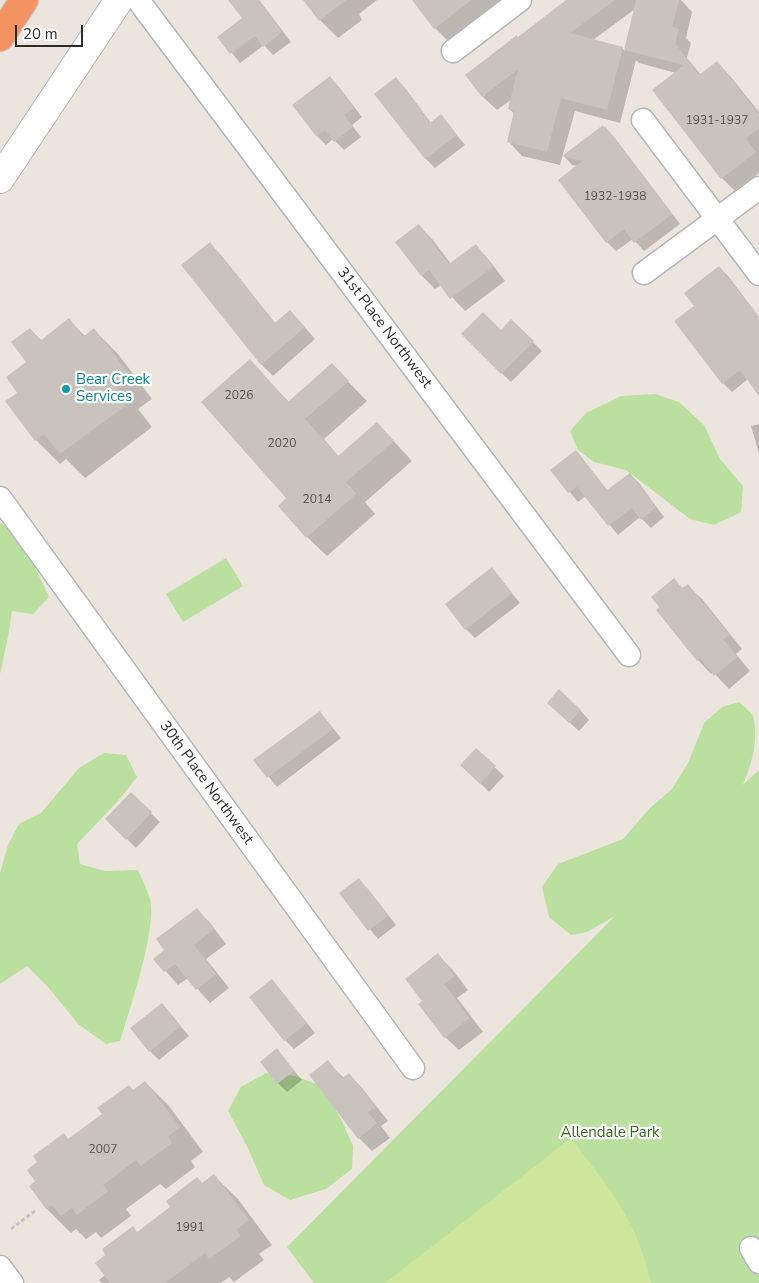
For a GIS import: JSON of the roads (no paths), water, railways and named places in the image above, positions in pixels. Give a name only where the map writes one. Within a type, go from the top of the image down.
[{"type":"highway","points":[[0,38],[24,0]]},
{"type":"street","points":[[0,179],[119,0]]},
{"type":"street","name":"31st Place Northwest","points":[[138,0],[629,655]]},
{"type":"street","points":[[453,51],[520,0]]},
{"type":"street","points":[[644,120],[759,274]]},
{"type":"street","points":[[644,273],[759,188]]},
{"type":"street","name":"30th Place Northwest","points":[[0,498],[413,1068]]},
{"type":"street","points":[[0,1266],[12,1283]]},
{"type":"place","name":"Bear Creek Services","points":[[66,389]]},
{"type":"park label","name":"Allendale Park","points":[[610,1133]]}]
